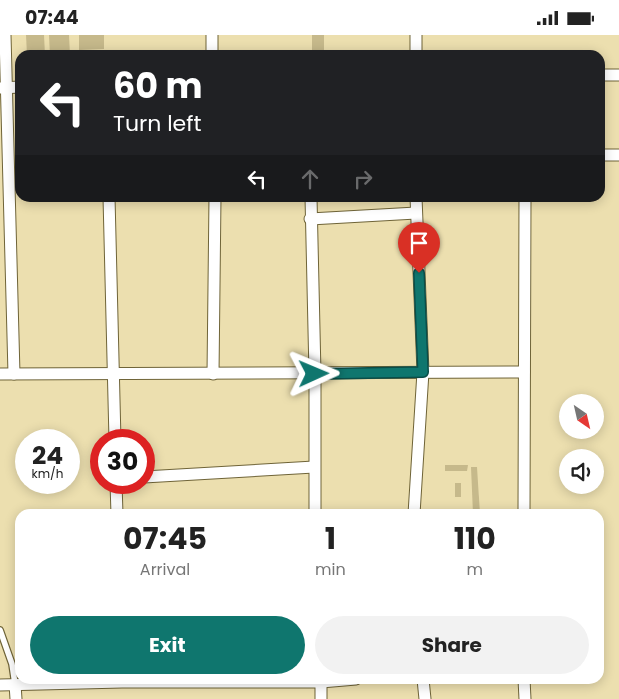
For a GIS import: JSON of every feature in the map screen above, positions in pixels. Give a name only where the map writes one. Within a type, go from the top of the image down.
[{"type":"street","points":[[5,35],[3,87],[14,374]]},
{"type":"street","points":[[212,35],[212,50]]},
{"type":"street","points":[[416,35],[416,50]]},
{"type":"street","points":[[605,75],[619,75]]},
{"type":"street","points":[[605,155],[619,155]]},
{"type":"street","points":[[108,202],[115,429]]},
{"type":"street","points":[[213,373],[215,202]]},
{"type":"street","points":[[311,202],[314,509]]},
{"type":"street","points":[[414,509],[423,372],[416,202]]},
{"type":"street","points":[[524,509],[525,202]]},
{"type":"street","points":[[310,219],[416,213]]},
{"type":"street","points":[[0,374],[524,372]]},
{"type":"street","points":[[155,476],[314,467]]},
{"type":"street","points":[[116,494],[117,509]]},
{"type":"street","points":[[0,685],[15,684],[16,699]]},
{"type":"street","points":[[321,684],[321,699]]},
{"type":"street","points":[[424,684],[425,699]]},
{"type":"street","points":[[524,684],[525,699]]},
{"type":"lane","points":[[0,630],[12,665],[15,684]]},
{"type":"building","points":[[26,35],[44,35],[45,50],[27,50]]},
{"type":"building","points":[[49,35],[69,35],[70,50],[50,50]]},
{"type":"building","points":[[79,35],[104,35],[104,49],[79,50]]},
{"type":"building","points":[[312,35],[324,35],[324,50],[312,50]]},
{"type":"building","points":[[445,465],[468,465],[467,471],[445,471]]},
{"type":"building","points":[[471,467],[477,467],[480,509],[473,509]]},
{"type":"building","points":[[455,483],[461,483],[461,497],[455,497]]},
{"type":"route","points":[[314,374],[423,372],[419,273]]}]
